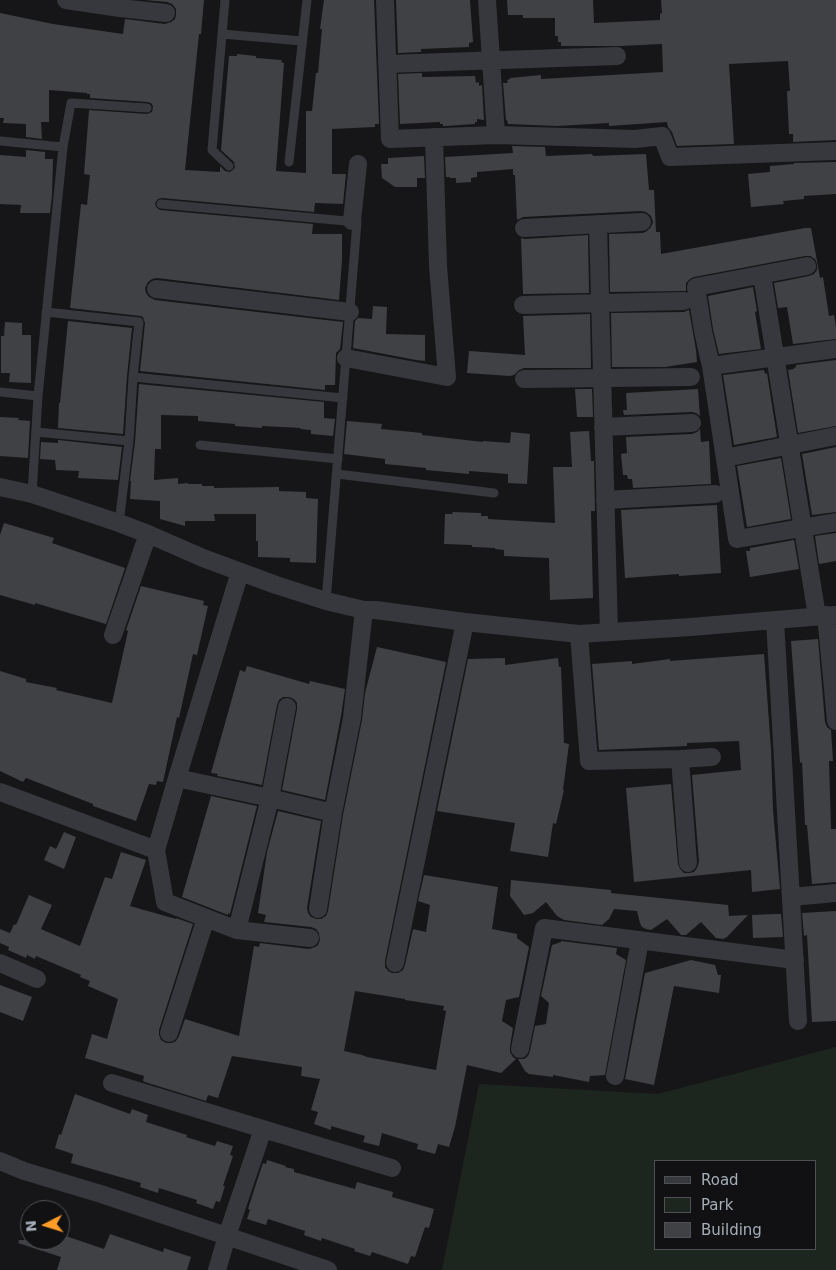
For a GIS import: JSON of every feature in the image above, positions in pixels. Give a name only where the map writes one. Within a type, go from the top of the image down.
[{"type":"street","points":[[66,0],[121,4],[166,13]]},
{"type":"street","points":[[385,0],[390,139],[496,135],[635,138],[662,136],[670,157],[836,151]]},
{"type":"street","points":[[487,0],[496,135]]},
{"type":"street","points":[[387,64],[618,56]]},
{"type":"street","points":[[346,358],[447,377],[438,266],[434,137]]},
{"type":"street","points":[[352,221],[358,164]]},
{"type":"street","points":[[524,228],[642,222]]},
{"type":"street","points":[[598,224],[609,632]]},
{"type":"street","points":[[807,266],[696,288],[711,366],[737,539],[836,522]]},
{"type":"street","points":[[762,275],[803,527],[826,615],[836,721]]},
{"type":"street","points":[[156,289],[350,312]]},
{"type":"street","points":[[523,306],[684,301]]},
{"type":"street","points":[[711,366],[836,349]]},
{"type":"street","points":[[524,379],[691,377]]},
{"type":"street","points":[[603,428],[692,423]]},
{"type":"street","points":[[725,458],[835,436]]},
{"type":"street","points":[[0,487],[32,494],[120,523],[203,558],[276,585],[326,601],[364,610],[579,634],[691,627],[826,615]]},
{"type":"street","points":[[605,500],[715,494]]},
{"type":"street","points":[[113,635],[148,534]]},
{"type":"street","points":[[240,572],[156,850],[165,902],[237,930],[310,938]]},
{"type":"street","points":[[318,909],[352,718],[364,610]]},
{"type":"street","points":[[775,620],[798,1021]]},
{"type":"street","points":[[395,963],[465,622]]},
{"type":"street","points":[[579,634],[589,761],[680,759],[712,756]]},
{"type":"street","points":[[237,930],[270,798],[287,707]]},
{"type":"street","points":[[680,759],[688,863]]},
{"type":"street","points":[[177,778],[334,813]]},
{"type":"street","points":[[0,792],[156,850]]},
{"type":"street","points":[[791,897],[836,893]]},
{"type":"street","points":[[169,1033],[206,918]]},
{"type":"street","points":[[520,1050],[544,928],[795,960]]},
{"type":"street","points":[[615,1076],[640,940]]},
{"type":"street","points":[[0,963],[37,979]]},
{"type":"street","points":[[112,1083],[392,1168]]},
{"type":"street","points":[[217,1270],[263,1129]]},
{"type":"street","points":[[0,1161],[24,1171],[101,1194],[328,1270]]},
{"type":"lane","points":[[225,0],[212,150],[229,166]]},
{"type":"lane","points":[[290,162],[307,0]]},
{"type":"lane","points":[[222,34],[302,41]]},
{"type":"lane","points":[[32,494],[38,396],[46,312],[63,147],[71,103],[147,108]]},
{"type":"lane","points":[[0,141],[63,147]]},
{"type":"lane","points":[[162,204],[357,222],[326,601]]},
{"type":"lane","points":[[46,312],[139,322],[120,523]]},
{"type":"lane","points":[[133,377],[343,398]]},
{"type":"lane","points":[[0,392],[38,396]]},
{"type":"lane","points":[[36,432],[129,441]]},
{"type":"lane","points":[[200,445],[338,459]]},
{"type":"lane","points":[[336,474],[494,492]]},
{"type":"green space","points":[[836,1047],[836,1270],[442,1270],[479,1084],[658,1094]]},
{"type":"building","points":[[145,0],[204,0],[185,170],[220,172],[220,166],[225,171],[230,172],[235,168],[234,162],[221,150],[229,56],[237,56],[237,54],[282,60],[281,62],[284,63],[276,171],[306,173],[306,111],[312,111],[316,73],[318,73],[322,29],[320,29],[324,0],[374,0],[379,124],[375,124],[375,127],[332,129],[332,174],[346,174],[343,204],[315,203],[314,212],[162,198],[158,199],[155,203],[156,207],[160,210],[313,224],[312,234],[342,234],[339,300],[157,278],[148,282],[145,288],[149,297],[155,300],[343,322],[340,349],[336,353],[335,385],[325,385],[325,390],[140,371],[145,323],[143,317],[70,308],[81,204],[87,205],[90,175],[84,174],[89,110],[147,114],[152,112],[153,106],[147,102],[90,98],[90,94],[87,93],[49,90],[49,122],[41,122],[42,139],[26,137],[26,124],[3,123],[4,118],[0,118],[0,13],[53,24],[123,34],[125,19],[165,24],[175,19],[176,9],[172,4]]},
{"type":"building","points":[[396,0],[470,0],[473,42],[469,43],[469,47],[421,49],[421,52],[398,53]]},
{"type":"building","points":[[507,0],[593,0],[594,23],[660,20],[660,14],[662,13],[661,0],[836,0],[836,140],[793,142],[793,134],[789,134],[787,91],[790,91],[788,61],[729,64],[734,144],[677,146],[667,122],[609,126],[609,123],[557,126],[508,124],[506,120],[503,83],[508,83],[507,80],[510,78],[541,75],[541,79],[663,72],[662,44],[561,46],[561,42],[558,42],[558,36],[555,36],[555,18],[523,18],[523,15],[508,15]]},
{"type":"building","points":[[422,73],[422,77],[475,76],[476,83],[479,82],[479,86],[482,85],[484,120],[477,119],[475,124],[445,126],[440,124],[440,122],[400,124],[398,74]]},
{"type":"building","points":[[512,146],[545,147],[546,156],[646,154],[649,190],[654,190],[656,232],[660,232],[661,254],[811,228],[820,278],[823,277],[829,316],[834,315],[836,339],[793,344],[787,307],[778,308],[774,283],[814,274],[817,270],[817,264],[815,259],[810,256],[694,277],[686,283],[686,291],[610,292],[609,234],[643,233],[651,227],[653,222],[651,216],[641,211],[523,217],[517,220],[515,175],[513,175],[513,169],[477,172],[477,177],[471,178],[471,182],[456,183],[456,178],[446,177],[445,157],[513,153]]},
{"type":"building","points":[[26,150],[45,152],[45,159],[53,159],[50,213],[20,213],[21,205],[0,204],[0,155],[26,157]]},
{"type":"building","points":[[424,156],[425,178],[417,178],[417,187],[395,187],[382,178],[381,164],[388,164],[388,158]]},
{"type":"building","points":[[836,162],[836,194],[804,196],[804,199],[783,201],[784,204],[751,207],[748,174],[770,172],[770,166],[794,163]]},
{"type":"building","points":[[588,235],[589,293],[523,294],[521,238]]},
{"type":"building","points":[[753,287],[761,349],[719,354],[708,296]]},
{"type":"building","points":[[373,306],[387,307],[386,334],[425,335],[425,361],[353,348],[355,321],[358,318],[372,319]]},
{"type":"building","points":[[689,310],[697,362],[665,367],[612,367],[611,313],[684,312]]},
{"type":"building","points":[[590,314],[591,368],[524,368],[510,376],[467,373],[469,351],[525,355],[523,316]]},
{"type":"building","points":[[68,321],[132,328],[123,434],[58,428]]},
{"type":"building","points":[[5,322],[22,323],[22,335],[31,335],[31,383],[9,382],[10,373],[1,373],[1,336],[4,336]]},
{"type":"building","points":[[836,360],[836,426],[798,433],[788,370],[794,369],[796,365]]},
{"type":"building","points":[[764,370],[765,374],[767,373],[777,437],[734,445],[723,375]]},
{"type":"building","points":[[139,384],[324,402],[324,418],[335,419],[333,436],[311,434],[311,430],[301,428],[235,426],[235,424],[198,421],[198,416],[161,415],[161,449],[155,449],[154,480],[178,478],[178,484],[202,484],[202,486],[214,486],[214,488],[279,487],[279,491],[306,492],[306,498],[318,499],[316,563],[290,562],[290,558],[258,557],[256,514],[214,514],[215,521],[185,521],[185,526],[160,519],[160,501],[130,499]]},
{"type":"building","points":[[575,389],[592,389],[593,417],[577,417]]},
{"type":"building","points":[[698,389],[700,416],[692,412],[624,415],[623,410],[627,410],[626,393]]},
{"type":"building","points":[[0,417],[19,418],[18,420],[30,421],[28,458],[0,456]]},
{"type":"building","points":[[347,421],[382,424],[381,429],[483,442],[510,443],[511,432],[530,434],[527,484],[508,483],[508,474],[469,471],[469,474],[426,470],[426,468],[385,464],[385,459],[344,454]]},
{"type":"building","points":[[700,429],[701,442],[709,441],[711,484],[633,488],[632,479],[628,479],[627,475],[623,475],[621,454],[627,453],[626,437],[692,434]]},
{"type":"building","points":[[589,431],[591,461],[594,461],[595,511],[591,511],[593,598],[550,600],[549,558],[504,556],[504,550],[495,548],[444,544],[445,514],[453,514],[452,512],[481,513],[481,516],[488,516],[488,519],[555,523],[553,467],[572,467],[570,432]]},
{"type":"building","points":[[58,440],[122,447],[118,480],[78,478],[79,471],[56,470],[55,460],[40,459],[41,442],[58,443]]},
{"type":"building","points":[[836,447],[836,512],[812,515],[802,454]]},
{"type":"building","points":[[781,458],[791,519],[747,527],[737,466]]},
{"type":"building","points":[[717,505],[721,573],[625,578],[621,510]]},
{"type":"building","points":[[4,523],[54,538],[52,543],[125,568],[106,624],[35,603],[35,605],[0,595],[0,535]]},
{"type":"building","points":[[836,533],[836,561],[819,564],[815,536]]},
{"type":"building","points":[[794,540],[799,569],[750,577],[746,551],[750,551],[750,548]]},
{"type":"building","points":[[141,586],[204,601],[203,605],[208,606],[197,655],[193,654],[163,782],[157,781],[156,785],[149,784],[136,821],[93,806],[93,804],[26,778],[23,782],[0,771],[0,671],[26,679],[26,682],[57,688],[56,690],[112,703],[128,631],[126,630]]},
{"type":"building","points":[[818,639],[825,722],[831,730],[833,761],[829,761],[831,829],[836,829],[836,882],[812,884],[807,825],[805,825],[802,762],[800,763],[791,641]]},
{"type":"building","points":[[377,647],[446,662],[385,967],[392,973],[398,973],[403,970],[413,929],[426,932],[430,905],[418,901],[424,875],[498,887],[492,929],[517,934],[517,938],[529,947],[519,997],[506,1000],[502,1021],[513,1028],[510,1052],[516,1059],[501,1073],[467,1065],[455,1127],[449,1147],[438,1144],[435,1154],[417,1149],[418,1144],[382,1133],[379,1146],[363,1142],[365,1136],[331,1126],[331,1130],[314,1124],[318,1112],[311,1110],[320,1079],[301,1076],[302,1067],[232,1056],[218,1098],[208,1095],[206,1101],[145,1082],[143,1081],[144,1076],[85,1058],[92,1034],[107,1039],[118,999],[88,986],[90,981],[80,977],[81,975],[36,956],[35,959],[27,955],[26,958],[8,950],[9,947],[0,943],[0,929],[10,933],[14,924],[16,925],[29,895],[52,905],[41,929],[80,946],[105,877],[112,879],[121,852],[146,860],[130,906],[193,924],[159,1030],[161,1040],[166,1043],[176,1041],[185,1019],[239,1036],[254,946],[259,947],[260,943],[309,949],[318,945],[320,940],[316,929],[264,922],[266,915],[258,913],[267,852],[278,811],[321,821],[307,908],[311,917],[321,919],[326,916],[343,815],[362,720],[365,693]],"holes":[[[355,991],[444,1006],[443,1010],[446,1011],[436,1070],[344,1051]]]},
{"type":"building","points":[[764,654],[771,749],[773,810],[780,889],[752,892],[751,870],[634,882],[626,788],[671,784],[678,864],[684,873],[694,872],[699,862],[692,775],[741,770],[739,741],[687,743],[687,746],[599,750],[592,664],[632,661],[632,664],[670,659],[670,661]]},
{"type":"building","points":[[505,658],[505,665],[558,658],[559,667],[561,667],[564,743],[569,744],[564,790],[556,824],[553,823],[548,857],[510,851],[515,823],[437,811],[468,659]]},
{"type":"building","points":[[247,666],[309,684],[310,681],[345,689],[325,800],[282,790],[297,709],[297,703],[289,697],[283,697],[277,705],[262,785],[217,776],[218,774],[211,773],[240,670],[245,672]]},
{"type":"building","points":[[211,796],[257,806],[230,914],[228,913],[228,915],[182,897]]},
{"type":"building","points":[[64,832],[76,837],[64,869],[44,860],[50,846],[56,849]]},
{"type":"building","points":[[511,880],[611,890],[611,893],[728,905],[729,916],[748,915],[723,939],[716,938],[701,922],[686,935],[681,935],[667,919],[651,930],[646,929],[640,923],[637,911],[614,909],[609,919],[602,925],[564,920],[557,916],[546,902],[533,913],[524,915],[510,896]]},
{"type":"building","points":[[836,911],[836,1021],[812,1022],[807,935],[804,936],[802,913]]},
{"type":"building","points":[[781,914],[783,937],[753,938],[752,915]]},
{"type":"building","points":[[561,941],[617,948],[616,954],[626,960],[605,1075],[590,1076],[589,1082],[553,1075],[553,1077],[529,1074],[518,1059],[524,1059],[528,1056],[535,1026],[546,1024],[549,1003],[541,996],[552,945]]},
{"type":"building","points":[[691,960],[715,965],[718,975],[721,975],[719,993],[674,986],[654,1085],[625,1079],[645,973]]},
{"type":"building","points":[[0,985],[32,997],[23,1021],[0,1012]]},
{"type":"building","points":[[75,1094],[130,1114],[132,1109],[148,1115],[146,1122],[187,1135],[186,1137],[215,1146],[217,1141],[233,1146],[230,1155],[233,1156],[220,1202],[216,1201],[213,1209],[196,1203],[197,1200],[159,1188],[158,1193],[140,1187],[141,1183],[71,1163],[73,1154],[55,1148]]},
{"type":"building","points":[[267,1160],[294,1169],[294,1172],[355,1189],[357,1182],[393,1192],[392,1197],[434,1209],[429,1228],[425,1227],[415,1257],[411,1256],[408,1264],[372,1252],[370,1256],[322,1238],[321,1241],[304,1235],[305,1231],[268,1219],[266,1225],[247,1219],[250,1210],[248,1209],[263,1163],[266,1164]]},
{"type":"building","points":[[110,1234],[163,1252],[164,1248],[191,1257],[187,1270],[57,1270],[61,1257],[40,1250],[70,1250],[70,1237],[104,1249]]}]
